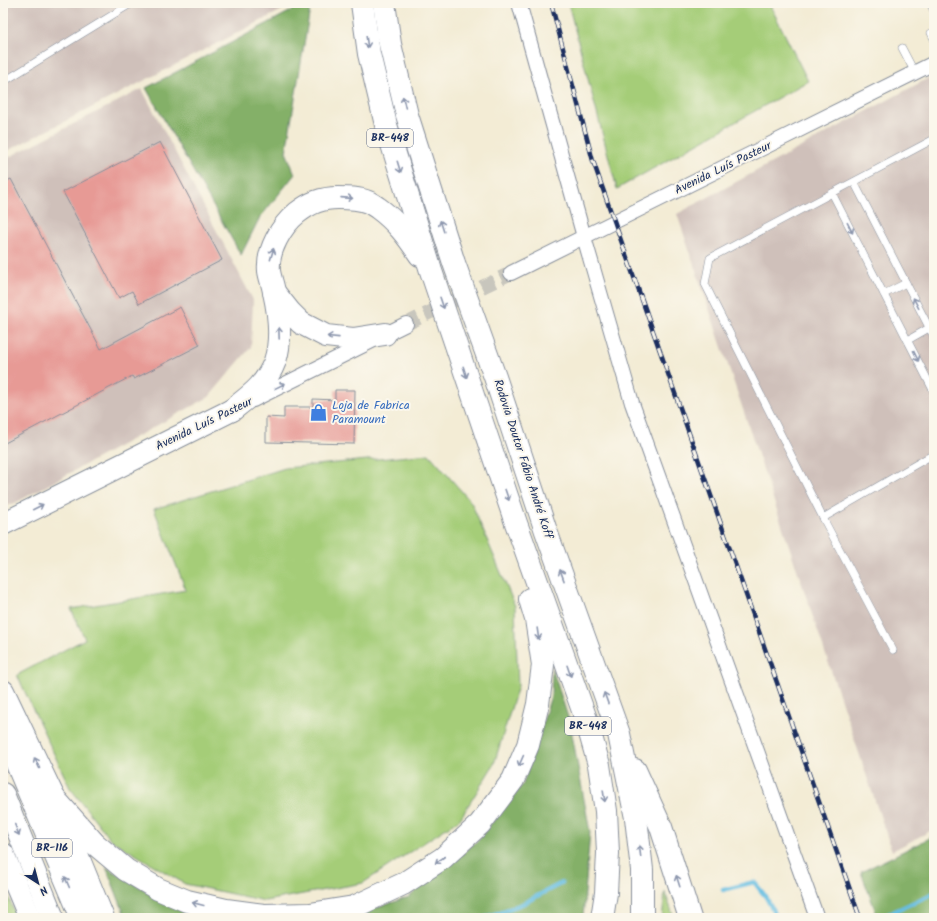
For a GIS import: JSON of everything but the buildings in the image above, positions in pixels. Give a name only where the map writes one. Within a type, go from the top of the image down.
[{"type":"highway","name":"Rodovia Doutor Fábio André Koff","points":[[362,3],[369,54],[386,126],[431,271],[586,719],[599,764],[606,811],[608,853],[606,893],[602,918]]},
{"type":"highway","name":"Rodovia Doutor Fábio André Koff","points":[[384,3],[390,44],[407,115],[451,256],[495,377],[546,531],[618,734],[636,818],[642,870],[642,918]]},
{"type":"highway","points":[[232,410],[259,389],[268,378],[275,360],[279,338],[274,292],[269,271],[270,256],[278,237],[288,220],[309,204],[328,198],[350,198],[368,202],[388,216],[405,233],[431,271]]},
{"type":"highway","points":[[274,292],[301,323],[326,336],[354,339],[385,334]]},
{"type":"highway","name":"Avenida Luís Pasteur","points":[[3,524],[232,410]]},
{"type":"highway","points":[[54,798],[94,844],[126,870],[158,889],[186,901],[226,910],[264,916],[310,914],[354,907],[404,884],[443,858],[480,824],[513,780],[528,745],[538,704],[542,665],[536,619],[520,564],[524,542]]},
{"type":"highway","points":[[3,691],[54,798],[103,918]]},
{"type":"highway","name":"BR-116","points":[[3,732],[82,918]]},
{"type":"highway","name":"BR-448","points":[[618,734],[661,827],[690,918]]},
{"type":"highway","name":"BR-116","points":[[3,794],[53,918]]},
{"type":"highway","points":[[3,854],[30,918]]},
{"type":"street","points":[[519,3],[632,403],[817,918]]},
{"type":"street","name":"Avenida Luís Pasteur","points":[[511,273],[934,64]]},
{"type":"street","name":"Avenida Luís Pasteur","points":[[232,410],[406,324]]},
{"type":"lane","points":[[3,82],[132,3]]},
{"type":"lane","points":[[930,3],[934,11]]},
{"type":"lane","points":[[902,48],[915,73]]},
{"type":"lane","points":[[893,650],[823,518],[705,284],[710,258],[934,139]]},
{"type":"lane","points":[[854,182],[934,337]]},
{"type":"lane","points":[[832,193],[934,392]]},
{"type":"lane","points":[[884,294],[906,283]]},
{"type":"lane","points":[[908,340],[929,328]]},
{"type":"lane","points":[[823,518],[934,454]]},
{"type":"shaded area","points":[[15,3],[294,4],[3,153],[3,9]]},
{"type":"shaded area","points":[[934,75],[934,829],[892,851],[677,214]]},
{"type":"shaded area","points":[[142,89],[253,300],[251,347],[209,397],[15,503],[3,507],[3,160]]},
{"type":"green space","points":[[306,3],[311,3],[286,152],[295,174],[259,219],[241,255],[146,88]]},
{"type":"green space","points":[[568,3],[769,3],[808,81],[617,189]]},
{"type":"green space","points":[[429,454],[471,502],[515,606],[518,686],[494,764],[460,819],[363,883],[265,901],[185,884],[111,840],[70,788],[17,675],[85,639],[71,609],[186,590],[154,509],[285,468]]},
{"type":"green space","points":[[552,668],[570,723],[590,832],[583,918],[346,918],[409,897],[477,841],[523,784],[551,696]]},
{"type":"green space","points":[[934,836],[934,918],[878,918],[861,872]]},
{"type":"green space","points":[[106,867],[193,918],[126,918]]},
{"type":"green space","points":[[3,884],[17,918],[3,918]]},
{"type":"green space","points":[[665,892],[674,918],[662,918]]},
{"type":"waterway","points":[[723,890],[754,882],[766,897],[777,918]]},
{"type":"waterway","points":[[484,918],[522,904],[562,883]]},
{"type":"waterway","points":[[880,918],[934,893]]},
{"type":"tunnel","points":[[406,324],[511,273]]},
{"type":"railway","points":[[551,3],[593,161],[860,918]]},
{"type":"place","name":"Loja de Fabrica Paramount","points":[[319,412]]}]
